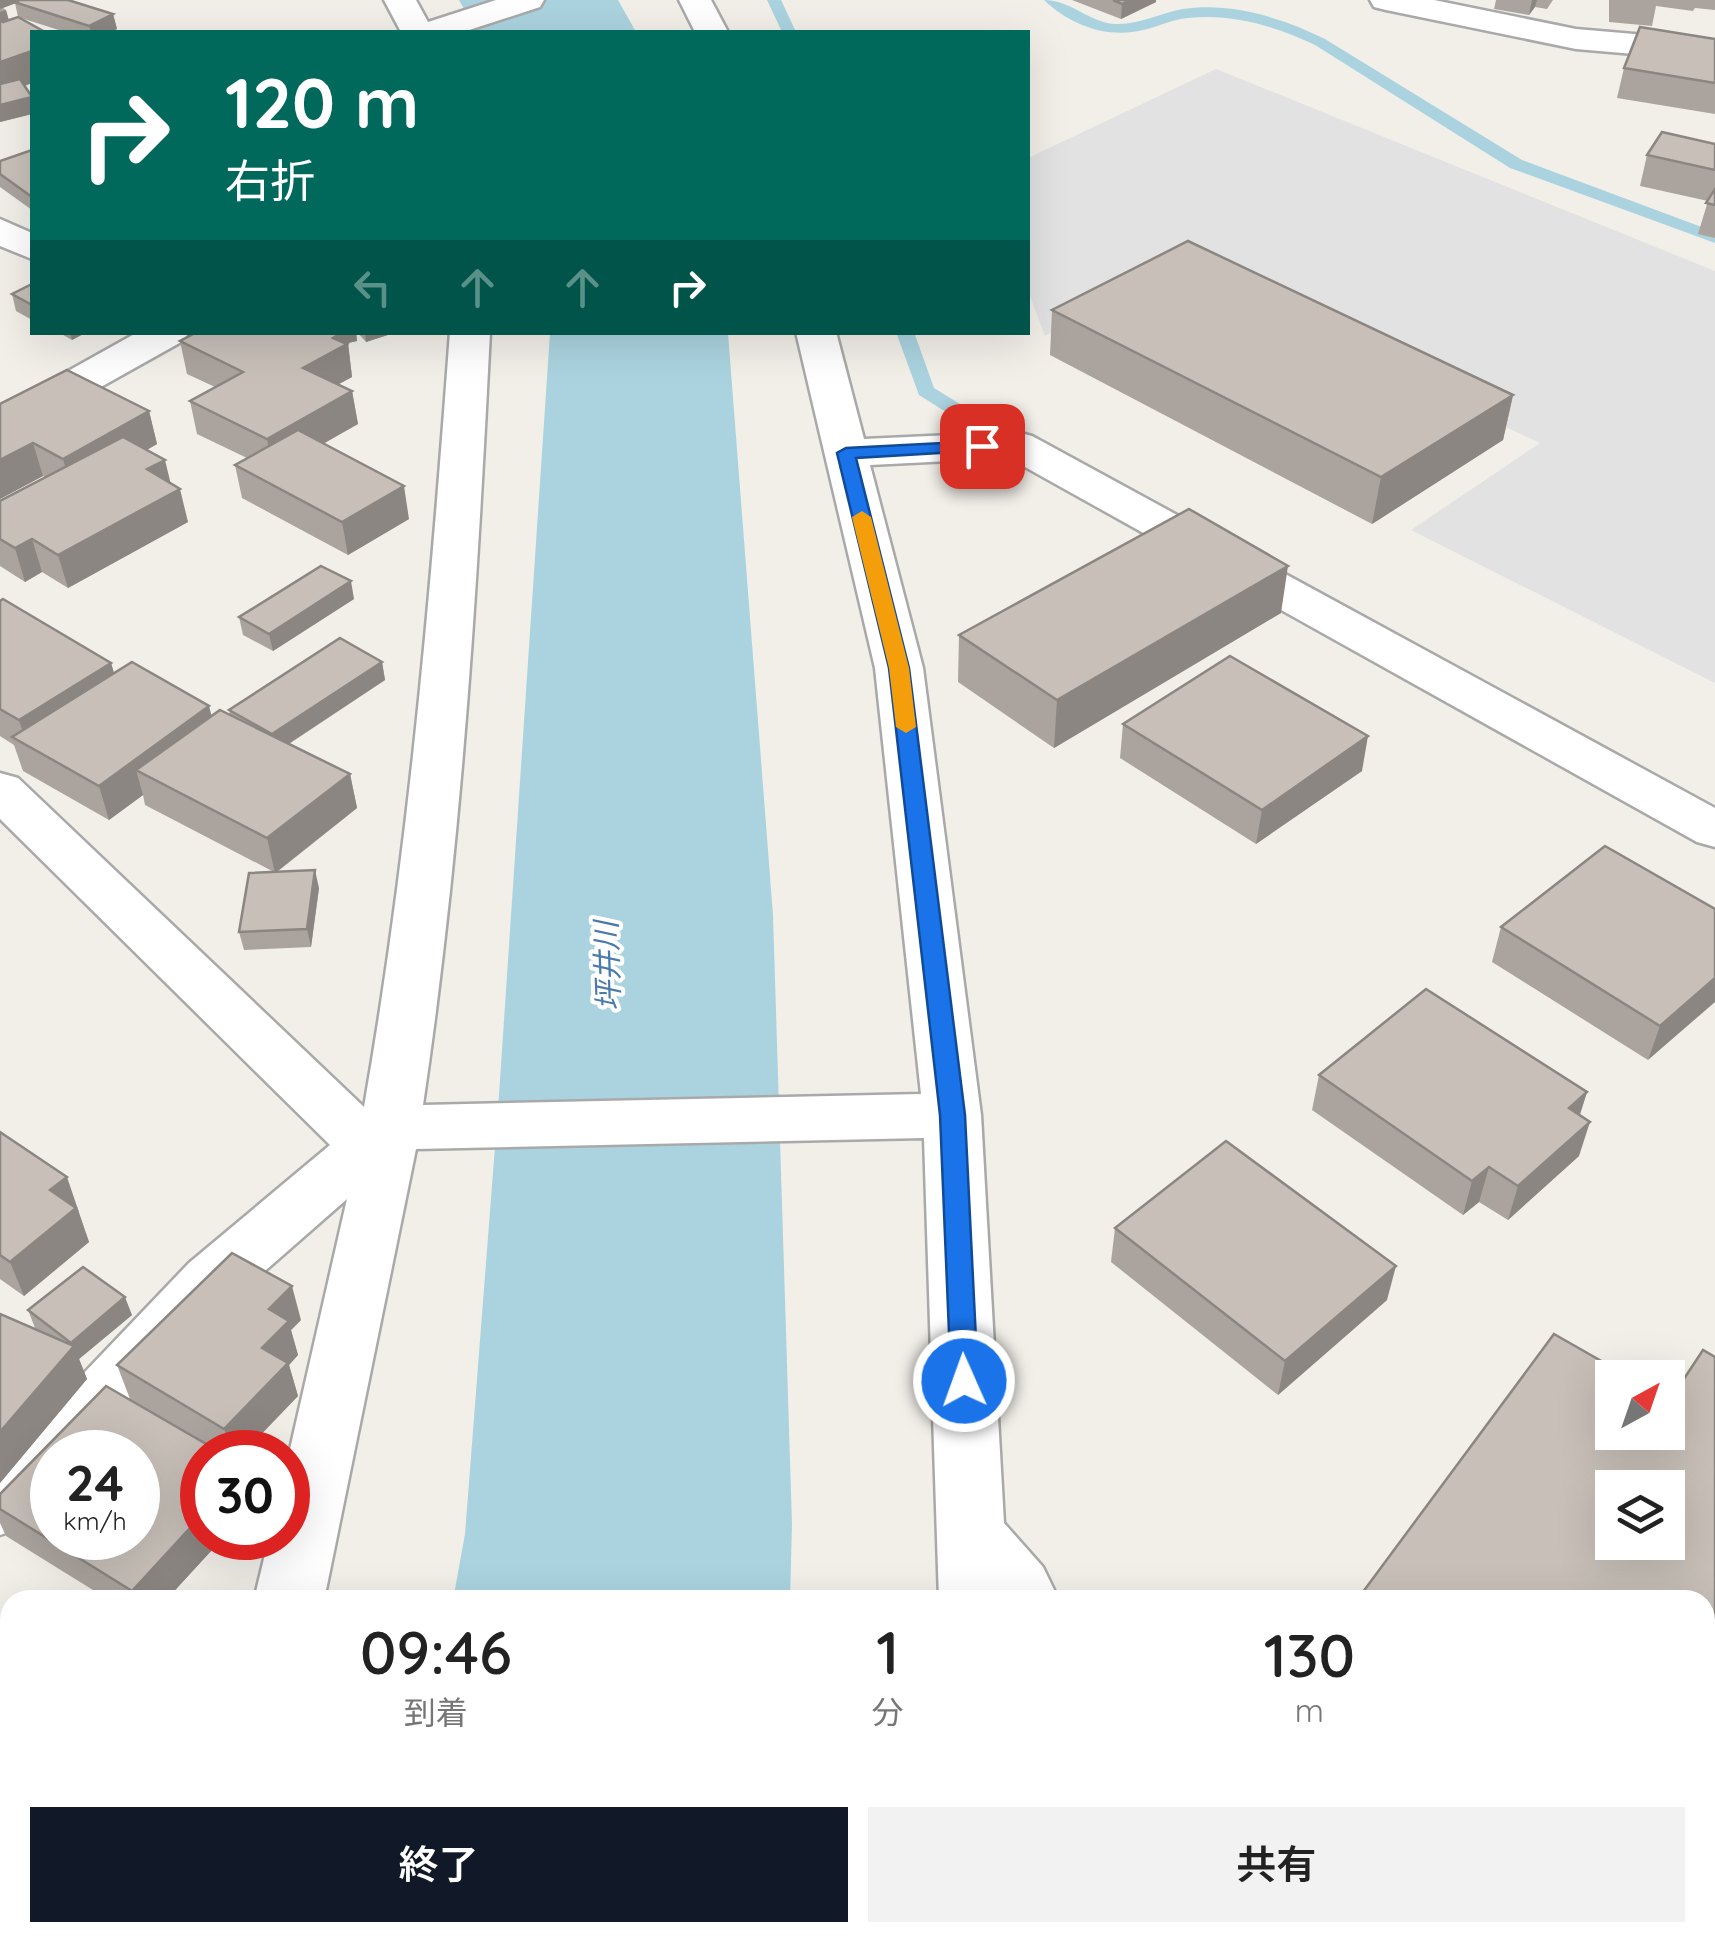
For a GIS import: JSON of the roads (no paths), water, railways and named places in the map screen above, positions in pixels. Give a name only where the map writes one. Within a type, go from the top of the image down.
[{"type":"street","points":[[400,0],[430,30]]},
{"type":"street","points":[[434,30],[528,0]]},
{"type":"street","points":[[695,0],[710,30]]},
{"type":"street","points":[[1386,0],[1576,39],[1715,51]]},
{"type":"street","points":[[0,230],[30,247]]},
{"type":"street","points":[[0,426],[164,335]]},
{"type":"street","points":[[291,1590],[401,1133],[452,642],[470,335]]},
{"type":"street","points":[[817,335],[899,668],[974,1590]]},
{"type":"street","points":[[846,453],[1016,445],[1715,830]]},
{"type":"street","points":[[0,790],[401,1133]]},
{"type":"street","points":[[0,1506],[211,1282],[401,1133],[933,1115]]},
{"type":"street","points":[[971,1534],[1019,1590]]},
{"type":"water","points":[[459,0],[618,0],[635,30],[476,30]]},
{"type":"water","name":"坪井川","points":[[550,335],[728,335],[773,915],[792,1524],[790,1590],[455,1590],[465,1534]]},
{"type":"waterway","points":[[774,0],[788,30]]},
{"type":"waterway","points":[[1051,0],[1088,22],[1110,28],[1137,27],[1182,14],[1208,13],[1242,16],[1289,28],[1320,42],[1516,164],[1715,238]]},
{"type":"waterway","points":[[906,335],[926,391],[969,418]]}]
